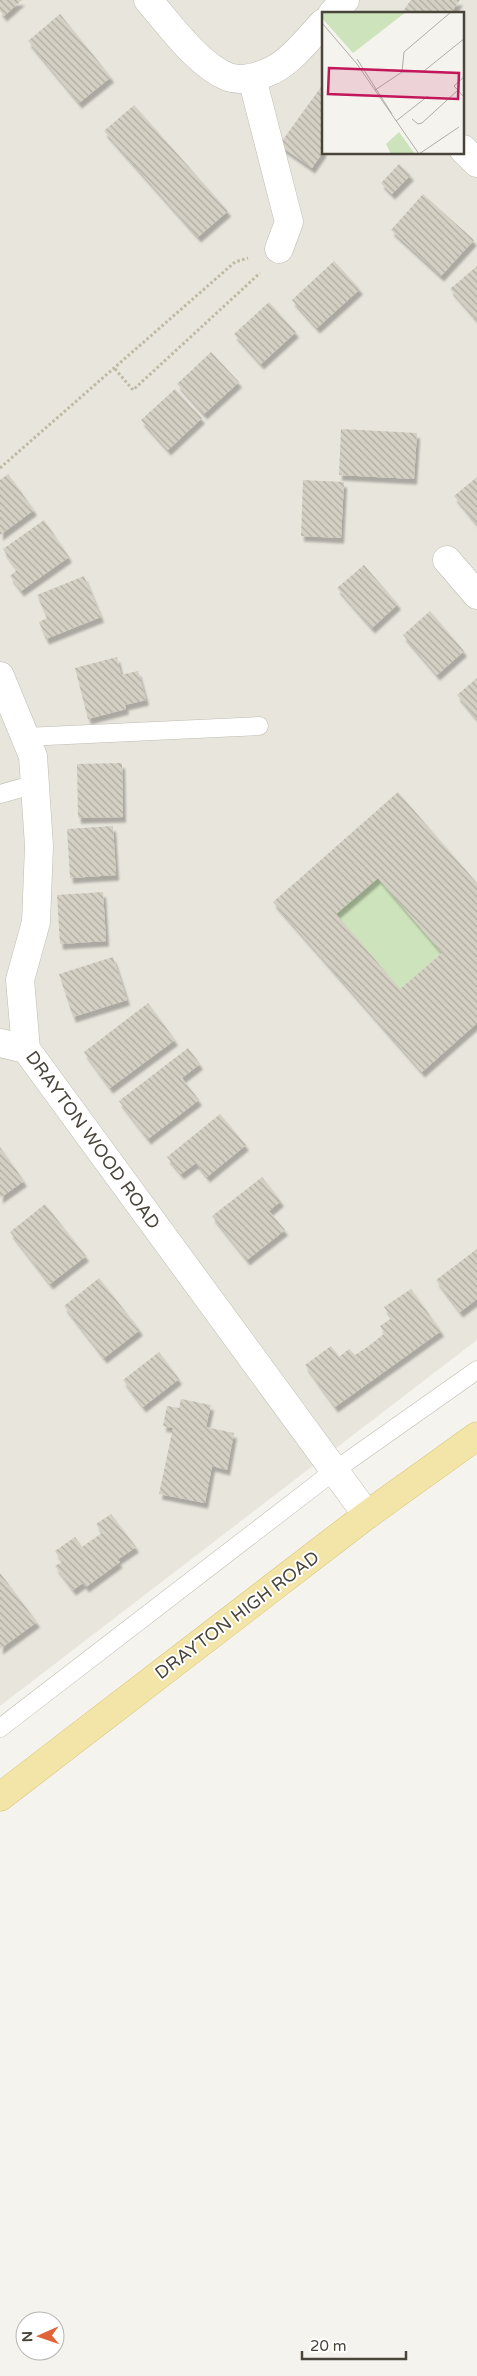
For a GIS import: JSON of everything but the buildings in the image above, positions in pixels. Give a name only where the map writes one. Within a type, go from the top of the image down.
[{"type":"main road","name":"DRAYTON HIGH ROAD","points":[[0,1796],[367,1515],[477,1436]]},
{"type":"street","points":[[148,0],[184,41],[213,68],[230,78],[252,78],[274,69],[295,52],[322,24]]},
{"type":"street","points":[[334,12],[345,0]]},
{"type":"street","points":[[252,78],[289,222],[279,249]]},
{"type":"street","points":[[464,150],[477,163]]},
{"type":"street","points":[[447,560],[477,595]]},
{"type":"street","name":"DRAYTON WOOD ROAD","points":[[0,676],[33,756],[40,846],[36,922],[20,980],[13,1046],[367,1515]]},
{"type":"lane","points":[[25,737],[259,726]]},
{"type":"lane","points":[[0,794],[35,784]]},
{"type":"lane","points":[[0,1728],[334,1471],[477,1370]]},
{"type":"path","points":[[115,369],[133,390],[258,276],[279,249]]},
{"type":"path","points":[[0,468],[115,369],[234,262],[279,249]]},
{"type":"shaded area","points":[[0,0],[477,0],[477,1340],[0,1706]]},
{"type":"green space","points":[[378,878],[442,953],[400,989],[336,914]]}]
